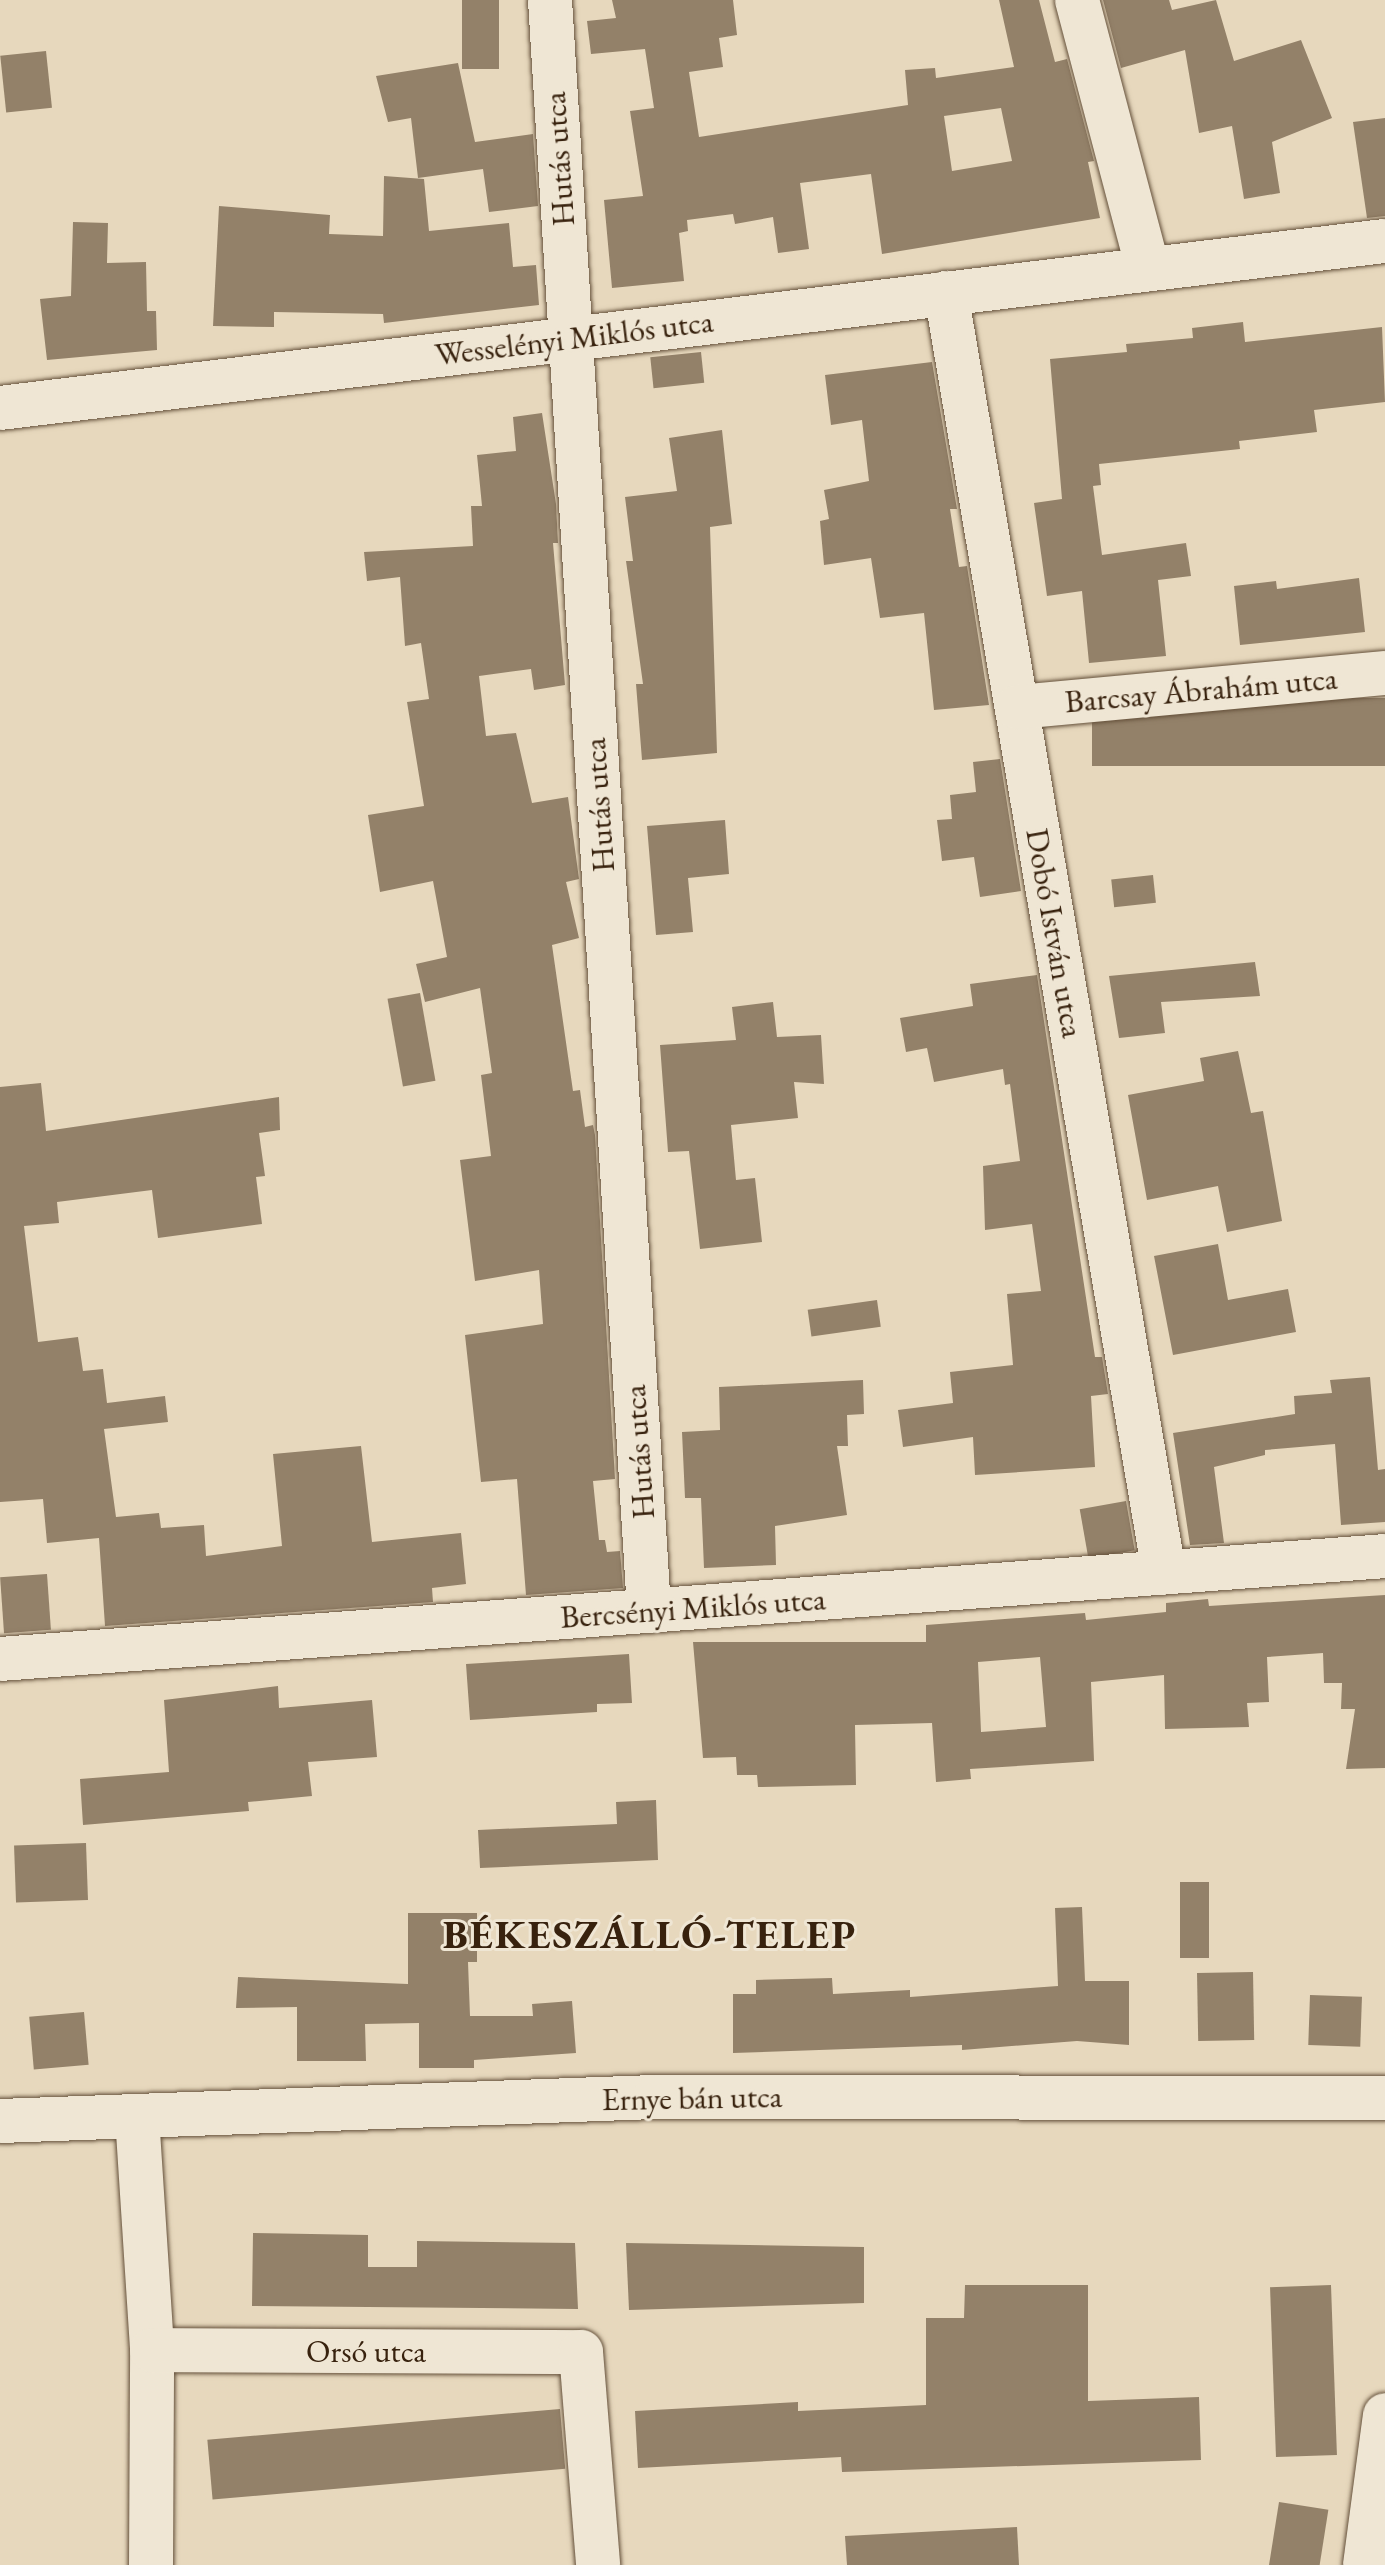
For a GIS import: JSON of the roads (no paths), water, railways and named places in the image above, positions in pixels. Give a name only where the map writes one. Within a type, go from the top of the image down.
[{"type":"street","name":"Hutás utca","points":[[550,0],[649,1611]]},
{"type":"street","points":[[1077,0],[1148,269]]},
{"type":"street","name":"Wesselényi Miklós utca","points":[[0,408],[1385,241]]},
{"type":"street","name":"Dobó István utca","points":[[946,293],[1164,1573]]},
{"type":"street","name":"Barcsay Ábrahám utca","points":[[1017,707],[1385,673]]},
{"type":"street","name":"Bercsényi Miklós utca","points":[[0,1659],[1385,1556]]},
{"type":"street","name":"Ernye bán utca","points":[[0,2121],[655,2097],[1385,2098]]},
{"type":"street","points":[[137,2116],[152,2350],[151,2565]]},
{"type":"street","name":"Orsó utca","points":[[152,2350],[581,2352],[598,2565]]},
{"type":"street","points":[[1365,2565],[1385,2415]]},
{"type":"district","name":"BÉKESZÁLLÓ-TELEP","points":[[650,1934]]}]
